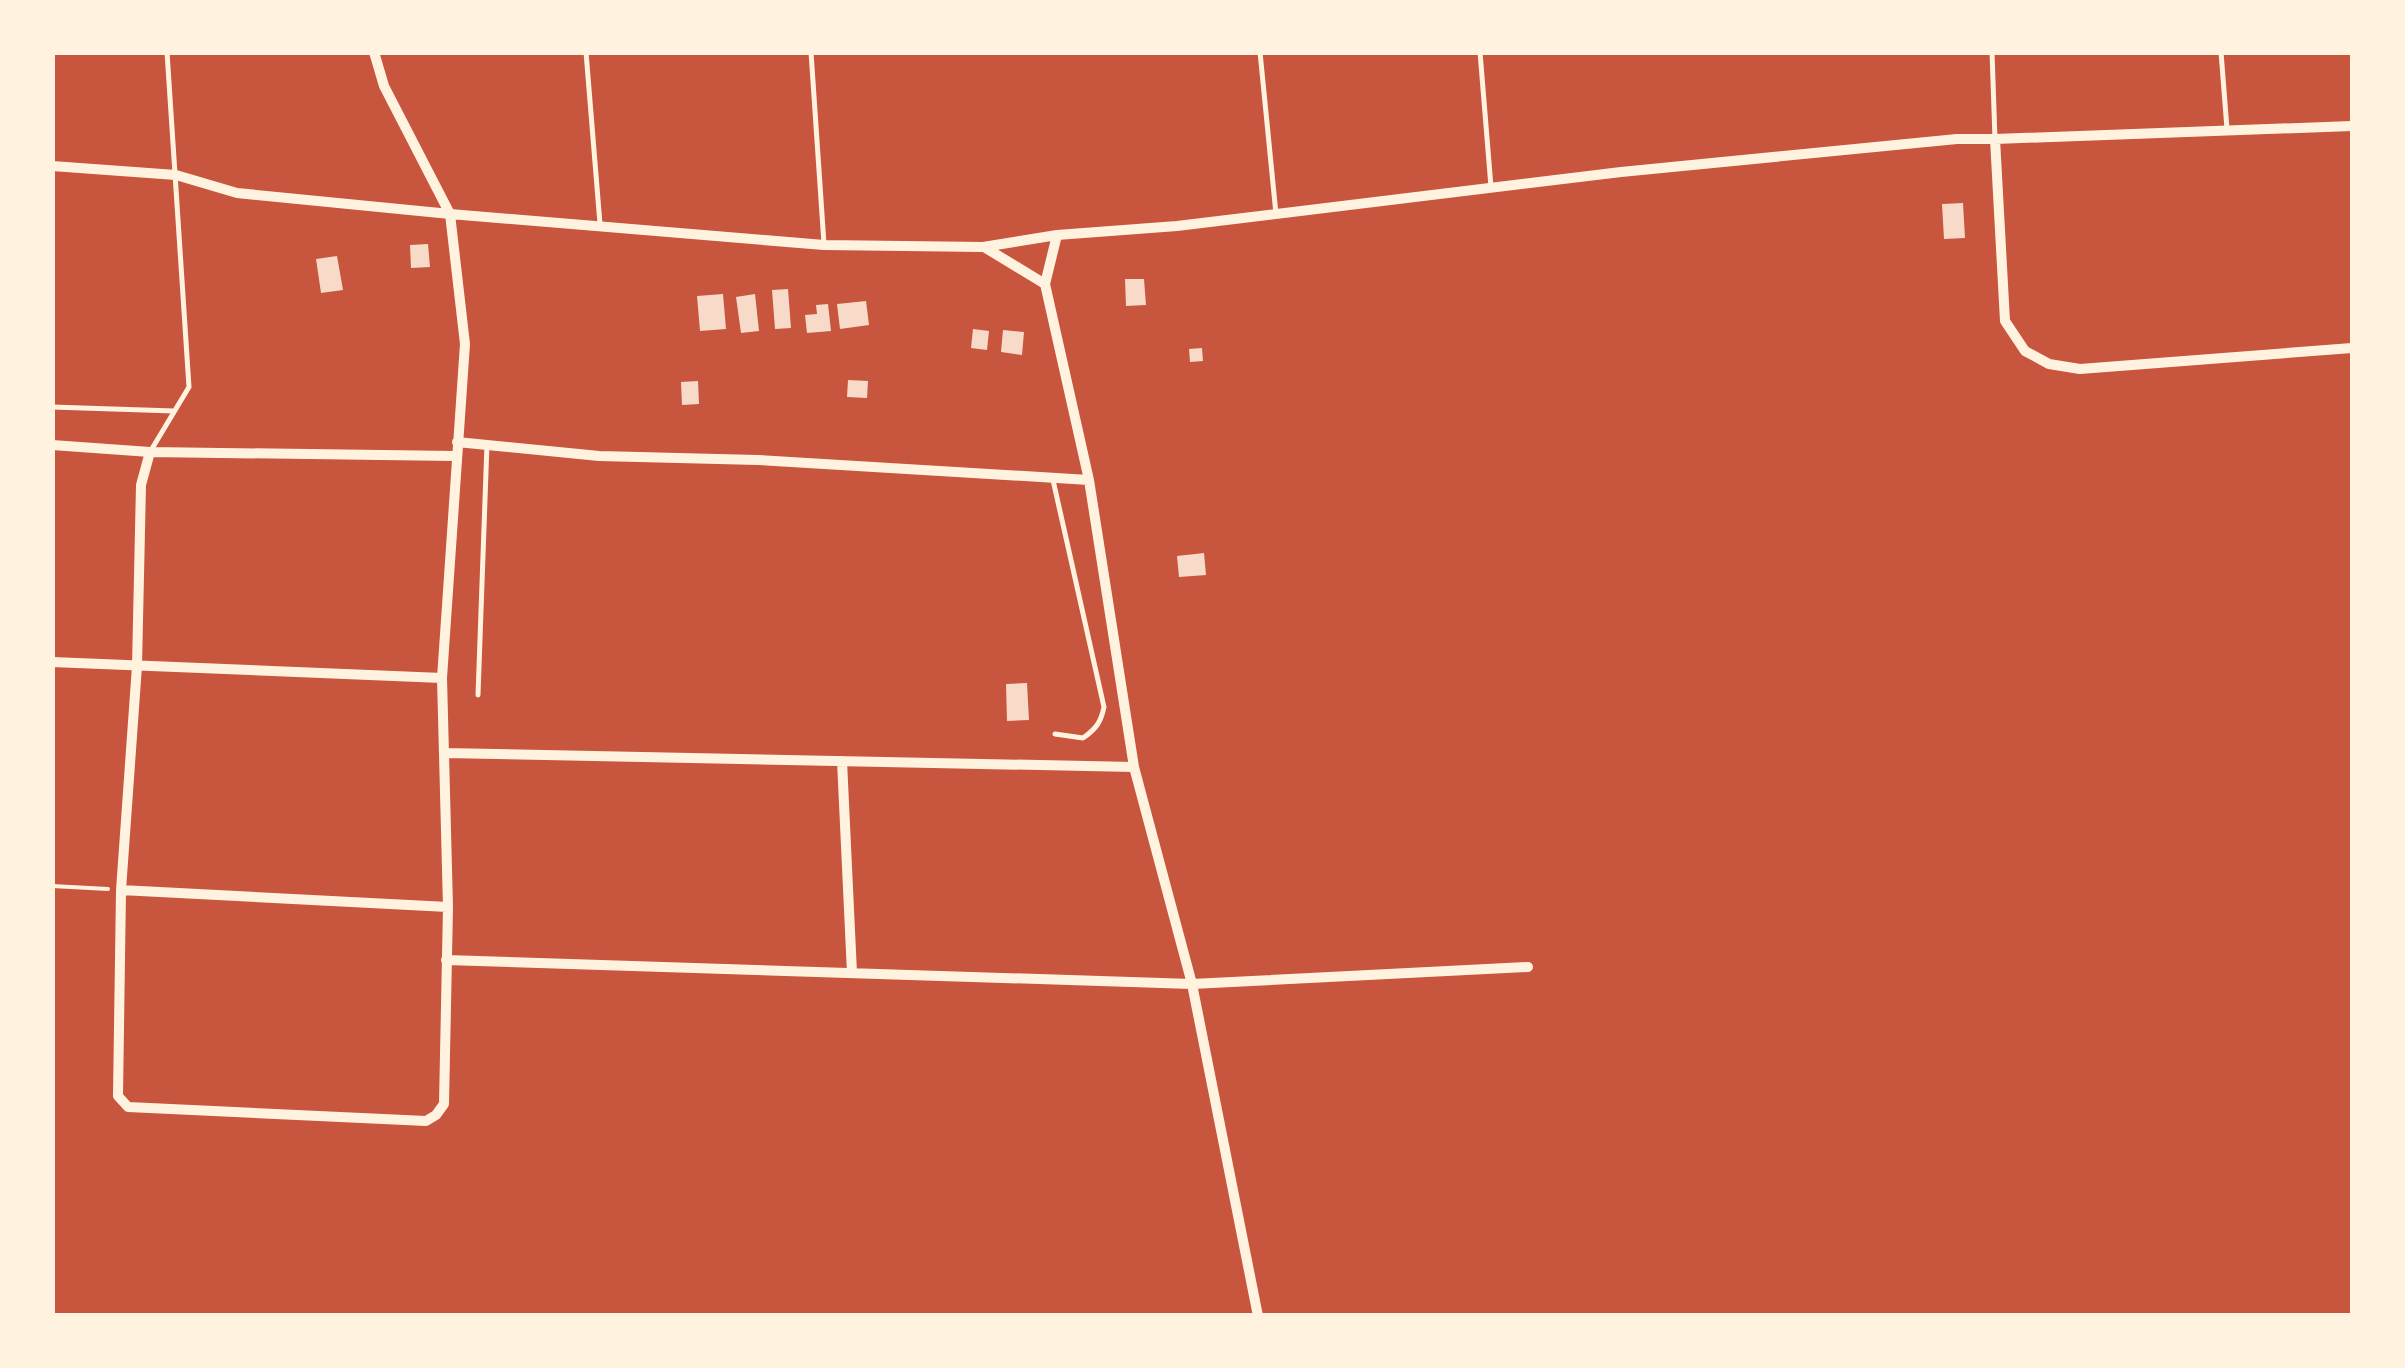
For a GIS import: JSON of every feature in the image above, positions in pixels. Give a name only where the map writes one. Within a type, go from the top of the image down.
[{"type":"street","points":[[150,452],[142,485],[136,666],[121,890],[118,1096],[128,1107],[426,1120],[444,1104],[448,907],[442,678],[465,344],[450,214],[384,86],[374,52]]},
{"type":"street","points":[[52,166],[176,175],[237,193],[450,214],[824,245],[984,246],[1491,187],[1957,139],[2352,126]]},
{"type":"street","points":[[1995,139],[2005,321],[2025,351],[2048,364],[2080,370],[2352,348]]},
{"type":"street","points":[[1057,235],[1045,284],[1089,480],[1134,767],[1192,984],[1258,1316]]},
{"type":"street","points":[[984,246],[1045,284]]},
{"type":"street","points":[[457,442],[599,456],[758,460],[1089,480]]},
{"type":"street","points":[[52,445],[150,452],[455,456]]},
{"type":"street","points":[[52,662],[442,678]]},
{"type":"street","points":[[444,753],[1134,767]]},
{"type":"street","points":[[842,761],[852,973]]},
{"type":"street","points":[[121,890],[448,907]]},
{"type":"street","points":[[446,960],[1192,984],[1528,967]]},
{"type":"lane","points":[[150,452],[188,387],[167,52]]},
{"type":"lane","points":[[586,52],[600,226]]},
{"type":"lane","points":[[811,52],[824,245]]},
{"type":"lane","points":[[1260,52],[1276,214]]},
{"type":"lane","points":[[1480,52],[1491,187]]},
{"type":"lane","points":[[1992,52],[1995,139]]},
{"type":"lane","points":[[2221,52],[2227,132]]},
{"type":"lane","points":[[52,407],[174,411]]},
{"type":"lane","points":[[478,696],[487,443]]},
{"type":"lane","points":[[1052,477],[1104,707],[1094,730],[1083,738],[1055,734]]},
{"type":"path","points":[[52,886],[121,890]]},
{"type":"building","points":[[1963,203],[1965,238],[1944,239],[1942,204]]},
{"type":"building","points":[[428,244],[430,267],[411,268],[410,245]]},
{"type":"building","points":[[337,256],[343,290],[321,293],[316,259]]},
{"type":"building","points":[[1125,279],[1144,279],[1146,305],[1126,306]]},
{"type":"building","points":[[788,289],[791,328],[775,329],[772,290]]},
{"type":"building","points":[[723,294],[726,329],[700,331],[697,296]]},
{"type":"building","points":[[755,294],[759,331],[741,333],[736,297]]},
{"type":"building","points":[[866,301],[869,325],[840,329],[837,304]]},
{"type":"building","points":[[828,304],[831,331],[807,333],[805,315],[817,314],[816,305]]},
{"type":"building","points":[[973,329],[989,331],[987,350],[971,348]]},
{"type":"building","points":[[1003,330],[1024,332],[1022,355],[1001,352]]},
{"type":"building","points":[[1202,348],[1203,361],[1190,362],[1189,349]]},
{"type":"building","points":[[848,380],[868,381],[867,398],[847,397]]},
{"type":"building","points":[[698,381],[699,404],[682,405],[681,382]]},
{"type":"building","points":[[1204,553],[1206,575],[1179,577],[1177,556]]},
{"type":"building","points":[[1027,683],[1029,720],[1007,721],[1006,684]]}]
